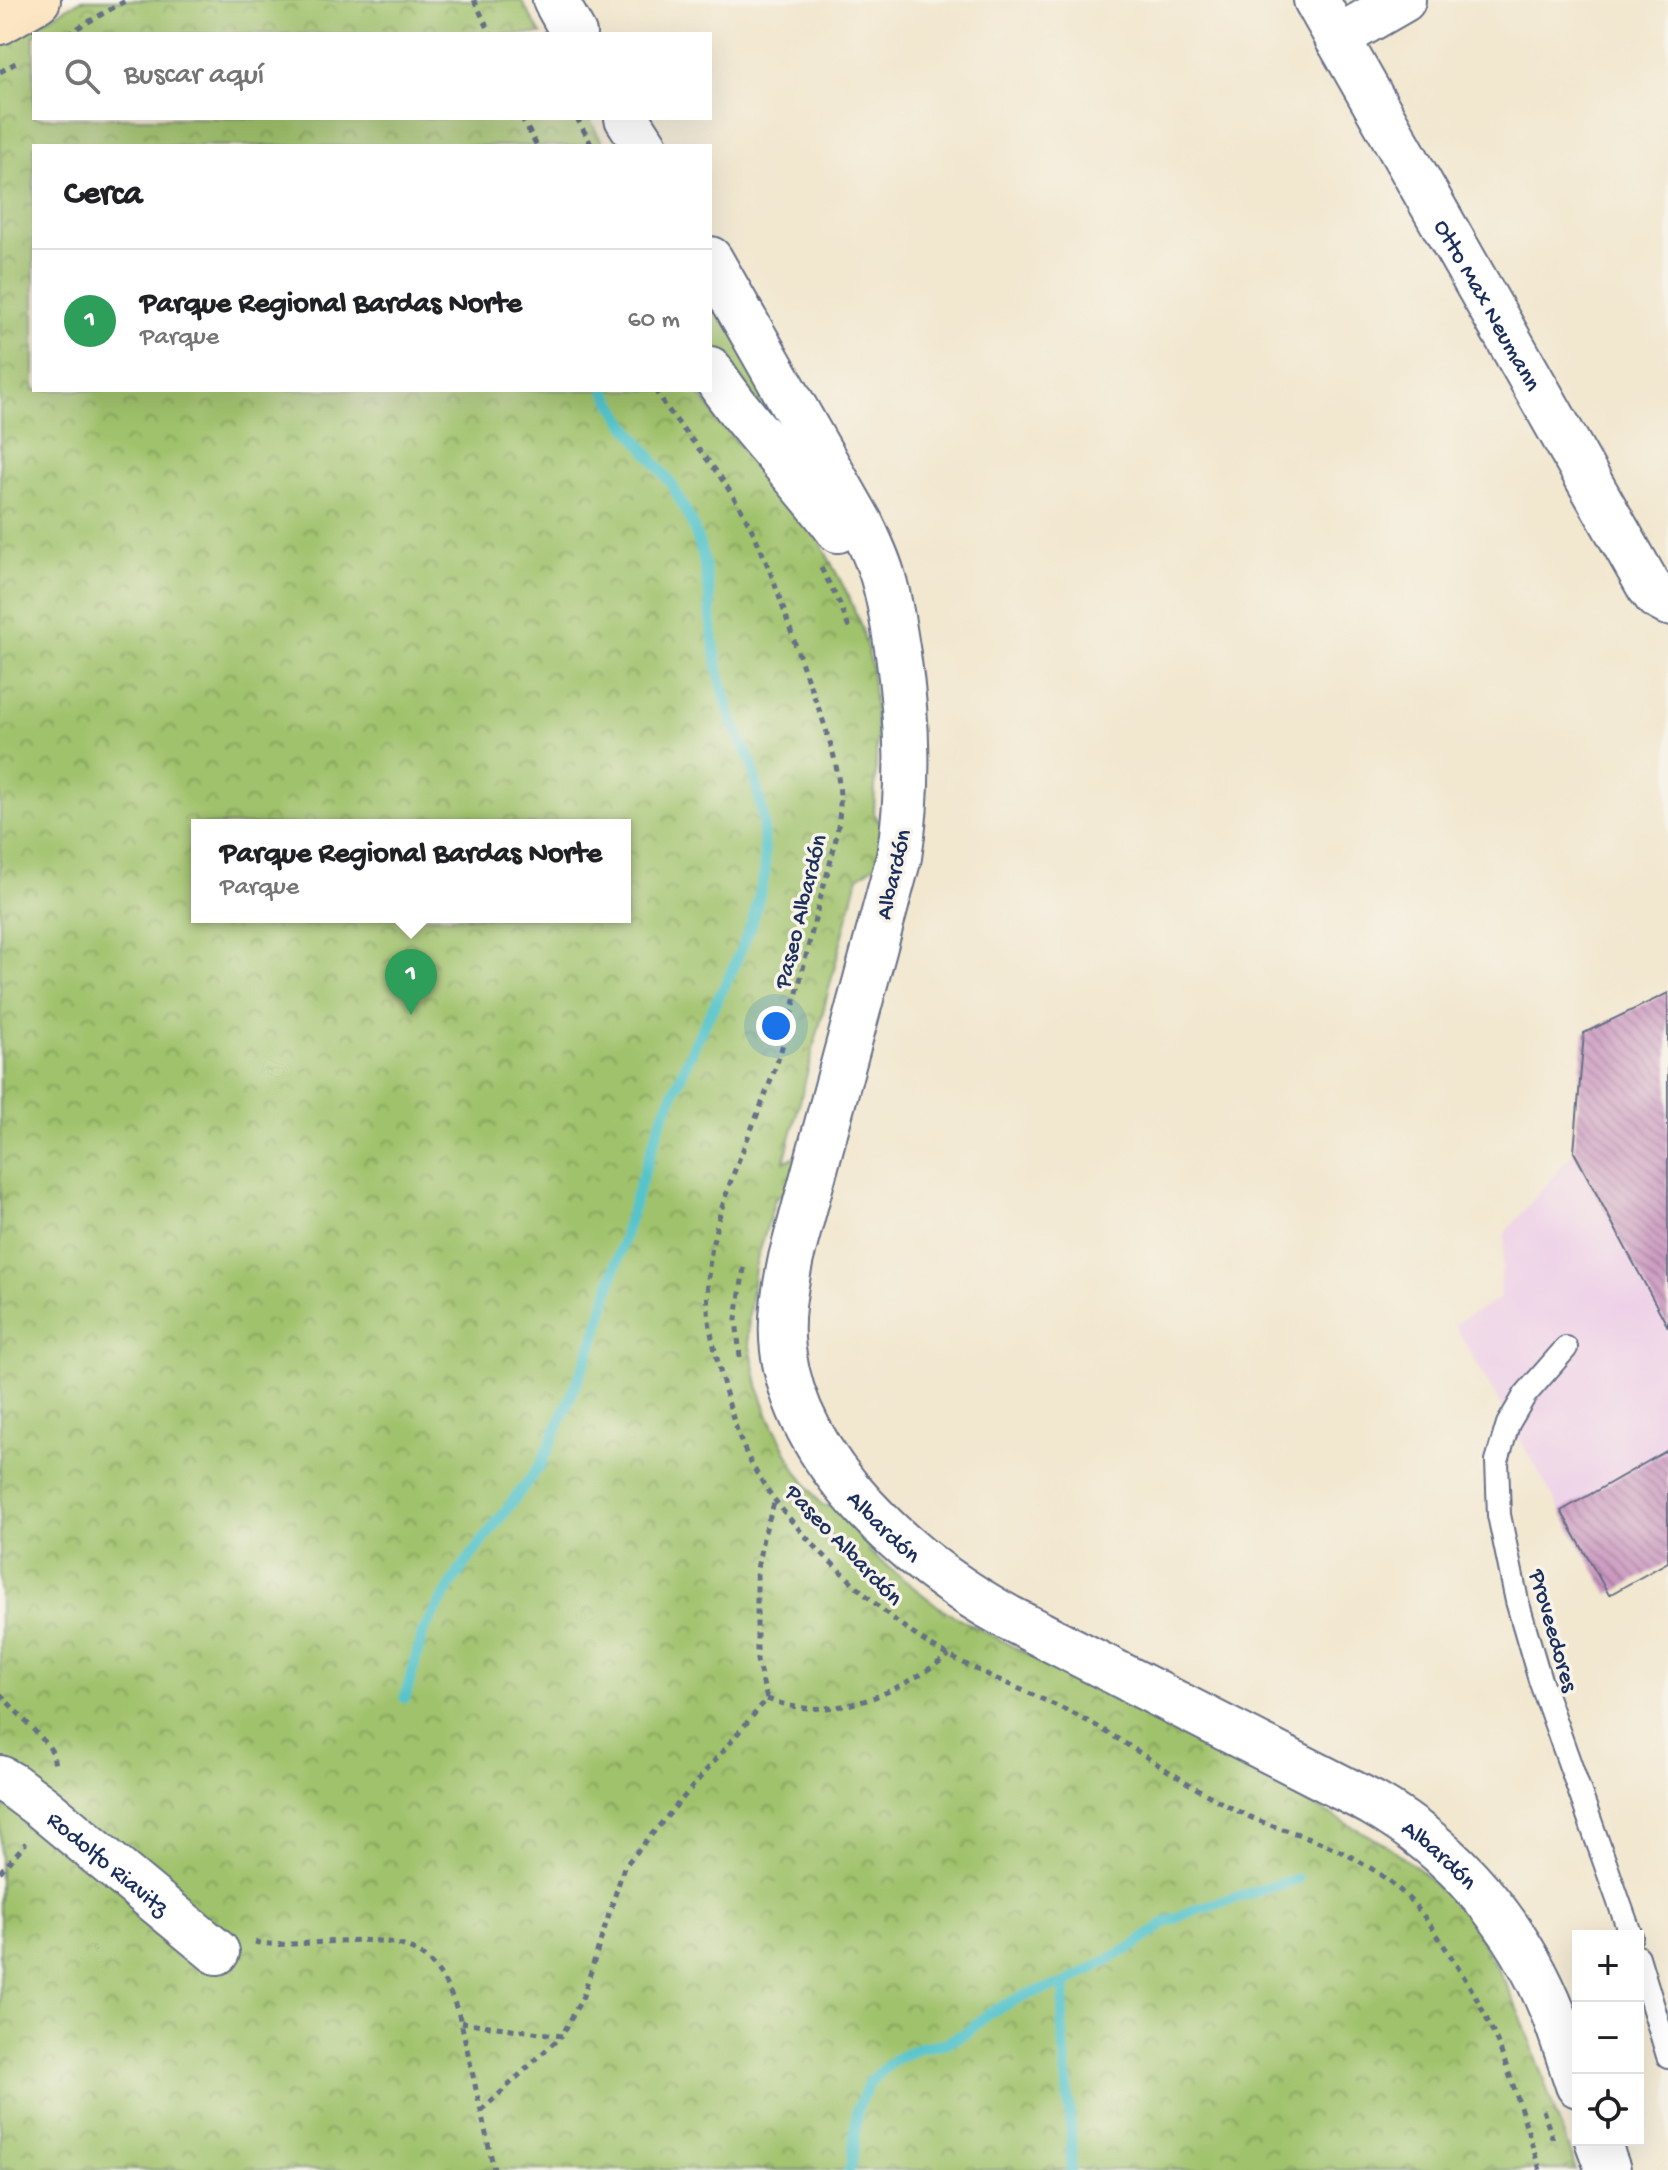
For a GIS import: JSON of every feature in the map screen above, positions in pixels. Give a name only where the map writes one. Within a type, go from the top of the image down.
[{"type":"main road","points":[[0,22],[38,0]]},
{"type":"street","points":[[555,0],[573,32]]},
{"type":"street","name":"Otto Max Neumann","points":[[1316,0],[1648,585],[1657,597],[1668,603]]},
{"type":"street","points":[[1337,38],[1403,0]]},
{"type":"street","points":[[619,120],[628,144]]},
{"type":"street","points":[[628,120],[644,144]]},
{"type":"street","name":"Albardón","points":[[712,263],[861,524],[884,581],[905,707],[908,760],[906,810],[899,857],[791,1258],[784,1295],[783,1349],[799,1407],[820,1446],[865,1506],[900,1542],[962,1590],[1009,1618],[1382,1809],[1447,1857],[1482,1894],[1522,1951],[1554,2016],[1559,2092]]},
{"type":"street","name":"Albardón","points":[[712,372],[840,532],[876,595],[897,651]]},
{"type":"street","name":"Rodolfo Riavitz","points":[[0,1778],[233,1946]]},
{"type":"street","points":[[1579,2146],[1608,2170]]},
{"type":"lane","name":"Proveedores","points":[[1566,1348],[1525,1395],[1508,1424],[1497,1461],[1499,1515],[1517,1601],[1540,1680],[1629,1930]]},
{"type":"lane","points":[[1644,1977],[1668,2056]]},
{"type":"path","points":[[71,32],[127,0]]},
{"type":"path","points":[[474,0],[490,32]]},
{"type":"path","points":[[523,120],[536,144]]},
{"type":"path","points":[[578,120],[591,144]]},
{"type":"path","name":"Paseo Albardón","points":[[656,392],[731,492],[756,539],[825,728],[840,791],[839,825],[798,992],[777,1063],[722,1206],[708,1285],[711,1335],[737,1432],[760,1479],[817,1548],[910,1632],[949,1655],[1085,1720],[1226,1805],[1267,1825],[1348,1854],[1389,1881],[1438,1935],[1483,2010],[1507,2068],[1540,2170]]},
{"type":"path","points":[[816,561],[840,604],[853,640]]},
{"type":"path","points":[[741,1362],[736,1319],[745,1261]]},
{"type":"path","points":[[767,1699],[757,1660],[757,1569],[775,1500]]},
{"type":"path","points":[[767,1699],[798,1707],[832,1707],[864,1702],[923,1674],[949,1655]]},
{"type":"path","points":[[0,1694],[47,1744],[55,1762]]},
{"type":"path","points":[[481,2111],[562,2036],[583,1996],[624,1867],[767,1699]]},
{"type":"path","points":[[233,1946],[382,1940],[406,1945],[427,1958],[443,1977],[454,1998],[494,2170]]},
{"type":"path","points":[[461,2022],[562,2036]]},
{"type":"path","points":[[1559,2092],[1572,2130]]},
{"type":"shaded area","points":[[1668,993],[1668,1562],[1609,1595],[1454,1324],[1499,1299],[1505,1233],[1574,1152],[1584,1033]]},
{"type":"green space","points":[[81,0],[521,0],[540,32],[32,32],[32,120],[590,120],[603,144],[32,144],[32,392],[698,392],[781,495],[802,502],[823,528],[822,546],[849,597],[871,664],[877,732],[874,813],[884,829],[877,864],[858,877],[784,1162],[800,1154],[790,1188],[775,1199],[755,1267],[748,1337],[759,1389],[769,1417],[795,1468],[822,1506],[842,1505],[868,1532],[869,1551],[943,1610],[1151,1719],[1168,1711],[1199,1728],[1211,1750],[1388,1846],[1423,1873],[1440,1891],[1458,1892],[1481,1919],[1479,1937],[1521,2017],[1576,2170],[0,2170],[0,46]]},
{"type":"green space","points":[[712,280],[800,450],[727,372],[712,350]]},
{"type":"building","points":[[1668,993],[1668,1327],[1574,1152],[1584,1033]]},
{"type":"building","points":[[1668,1450],[1668,1562],[1609,1595],[1561,1511]]},
{"type":"waterway","points":[[405,1698],[423,1632],[459,1572],[541,1464],[566,1408],[594,1341],[660,1124],[752,923],[765,873],[763,817],[752,764],[732,722],[718,669],[702,552],[691,521],[672,485],[623,421],[606,392]]},
{"type":"waterway","points":[[849,2170],[857,2109],[870,2082],[894,2060],[918,2048],[946,2043],[969,2031],[989,2013],[1025,1995],[1066,1983],[1135,1945],[1165,1923],[1194,1910],[1297,1879]]},
{"type":"waterway","points":[[1066,1983],[1062,2024],[1071,2130],[1071,2170]]},
{"type":"place","name":"Parque Regional Bardas Norte","points":[[411,1015]]}]
